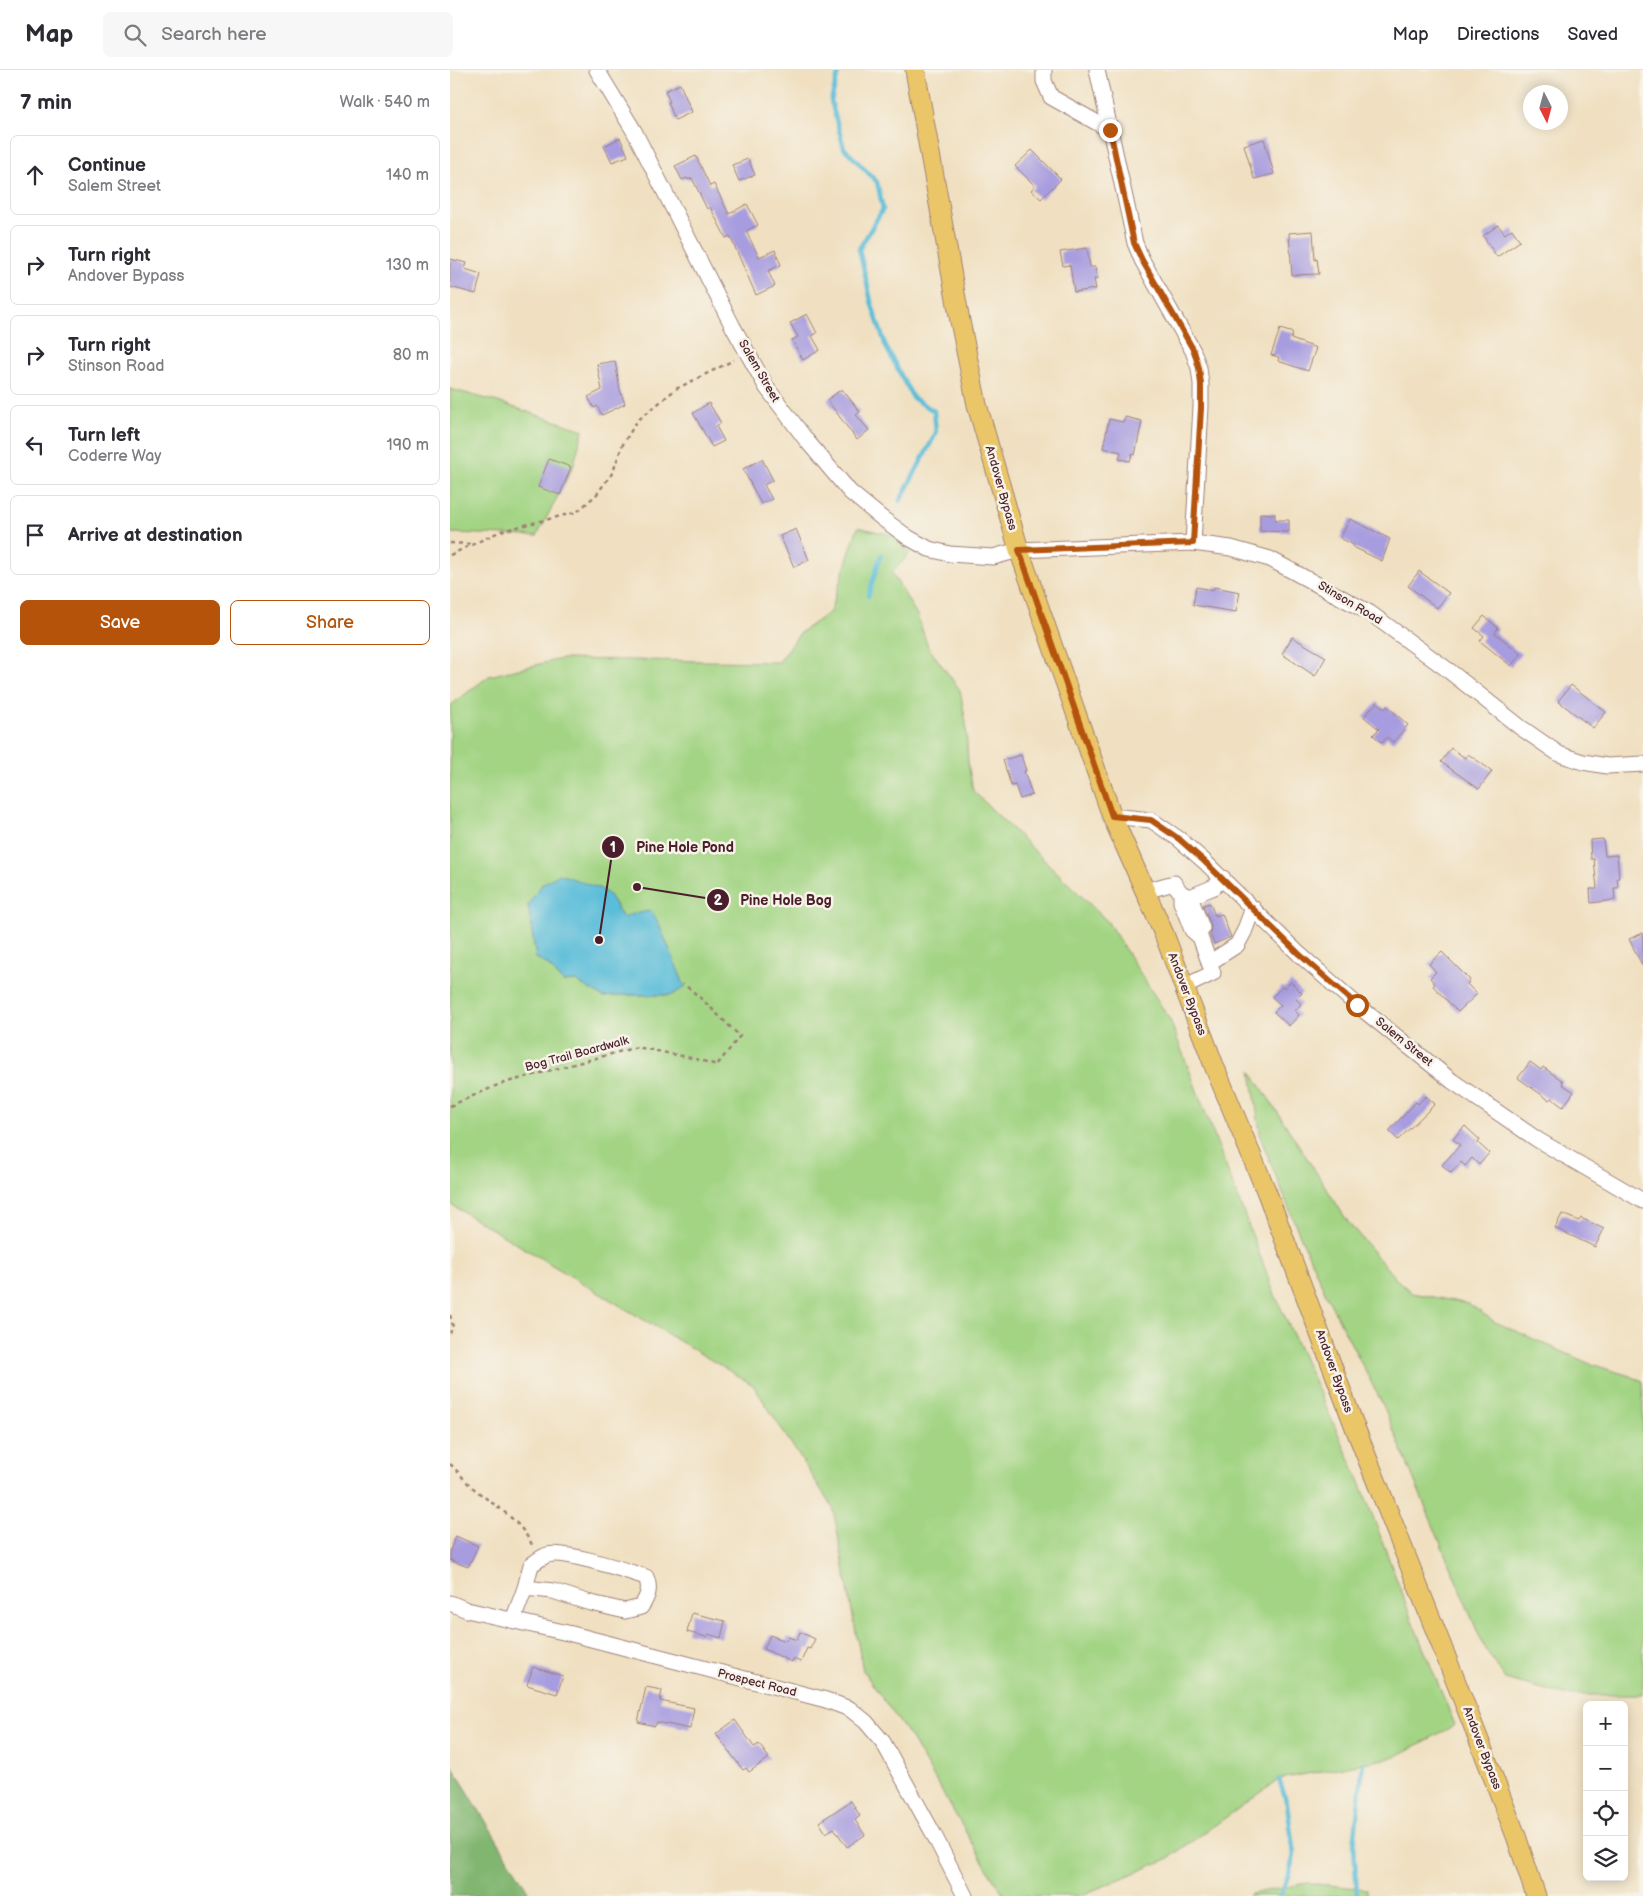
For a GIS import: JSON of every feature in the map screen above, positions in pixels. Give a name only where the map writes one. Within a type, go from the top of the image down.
[{"type":"main road","name":"Andover Bypass","points":[[915,70],[941,219],[977,405],[1019,550],[1112,816],[1164,934],[1215,1068],[1267,1193],[1356,1430],[1472,1720],[1516,1836],[1536,1896]]},
{"type":"street","name":"Salem Street","points":[[597,70],[638,138],[767,388],[807,441],[850,492],[909,538],[929,549],[950,554],[993,557],[1019,550]]},
{"type":"street","points":[[1044,70],[1044,81],[1051,97],[1110,130]]},
{"type":"street","points":[[1097,70],[1134,243],[1194,351],[1199,368],[1201,408],[1193,543]]},
{"type":"street","name":"Stinson Road","points":[[1019,550],[1193,543],[1231,548],[1270,559],[1370,613],[1448,670],[1520,727],[1559,754],[1583,762],[1607,766],[1643,764]]},
{"type":"street","name":"Salem Street","points":[[1112,816],[1151,820],[1179,839],[1223,878],[1313,967],[1452,1081],[1538,1140],[1643,1200]]},
{"type":"street","points":[[1184,987],[1214,973],[1200,937],[1192,930],[1180,902],[1185,895],[1214,887],[1223,878]]},
{"type":"street","points":[[1145,891],[1174,883],[1185,895]]},
{"type":"street","points":[[1210,963],[1237,945],[1244,932],[1252,908]]},
{"type":"street","points":[[513,1620],[531,1565],[547,1555],[567,1555],[646,1577],[650,1585],[648,1596],[641,1607],[625,1611],[553,1591],[525,1588]]},
{"type":"street","name":"Prospect Road","points":[[450,1603],[467,1610],[826,1700],[850,1709],[866,1722],[883,1742],[965,1896]]},
{"type":"path","points":[[450,555],[501,531],[577,512],[597,494],[613,472],[622,446],[637,421],[676,389],[748,353]]},
{"type":"path","points":[[450,543],[473,545]]},
{"type":"path","name":"Bog Trail Boardwalk","points":[[450,1106],[500,1084],[637,1047],[716,1065],[740,1036],[694,992],[682,984]]},
{"type":"path","points":[[450,1315],[453,1327],[450,1333]]},
{"type":"path","points":[[450,1464],[472,1487],[526,1532],[540,1560]]},
{"type":"green space","points":[[450,389],[498,402],[583,430],[573,467],[537,536],[450,533]]},
{"type":"green space","points":[[858,527],[895,536],[910,553],[892,573],[917,615],[928,647],[960,690],[966,723],[968,763],[973,791],[1107,921],[1170,1020],[1275,1295],[1360,1482],[1411,1618],[1455,1725],[1395,1757],[1280,1779],[1167,1859],[1080,1896],[1005,1896],[991,1875],[910,1737],[863,1671],[833,1508],[753,1385],[450,1204],[450,706],[489,676],[561,659],[779,662],[800,633],[830,612]],"holes":[[[583,884],[598,889],[608,896],[623,919],[659,924],[669,952],[672,995],[603,997],[576,981],[563,982],[547,964],[536,958],[528,905]]]},
{"type":"green space","points":[[1251,1071],[1348,1222],[1395,1278],[1412,1293],[1469,1304],[1495,1322],[1588,1363],[1643,1381],[1643,1695],[1565,1695],[1505,1679],[1483,1645],[1383,1405],[1328,1299],[1298,1231],[1261,1139]]},
{"type":"green space","points":[[450,1762],[528,1891],[526,1896],[450,1896]]},
{"type":"green space","points":[[1308,1883],[1367,1889],[1367,1896],[1248,1896],[1250,1894]]},
{"type":"water","points":[[560,874],[601,889],[609,895],[623,918],[632,914],[651,911],[659,924],[685,987],[672,995],[603,997],[576,981],[563,982],[547,964],[536,958],[528,905],[542,884]]},
{"type":"building","points":[[680,84],[692,112],[675,120],[665,91]]},
{"type":"building","points":[[620,138],[628,156],[612,162],[604,146]]},
{"type":"building","points":[[1264,139],[1274,174],[1254,179],[1244,145]]},
{"type":"building","points":[[1032,150],[1061,179],[1041,199],[1031,190],[1035,186],[1015,166]]},
{"type":"building","points":[[696,156],[710,186],[714,184],[729,214],[747,204],[758,225],[746,231],[759,257],[775,250],[781,265],[768,271],[775,286],[756,295],[730,236],[726,238],[710,207],[707,209],[692,178],[682,180],[675,166]]},
{"type":"building","points":[[748,159],[755,175],[739,181],[732,165]]},
{"type":"building","points":[[1498,225],[1505,234],[1512,229],[1520,241],[1497,257],[1483,236]]},
{"type":"building","points":[[1313,231],[1315,260],[1317,259],[1319,274],[1292,275],[1289,233]]},
{"type":"building","points":[[1087,248],[1090,267],[1095,267],[1097,279],[1094,279],[1096,289],[1074,292],[1070,265],[1063,266],[1060,252]]},
{"type":"building","points":[[450,259],[467,263],[465,269],[481,274],[476,294],[450,287]]},
{"type":"building","points":[[807,314],[817,333],[812,336],[820,350],[803,360],[792,340],[798,337],[790,323]]},
{"type":"building","points":[[1280,329],[1293,333],[1291,339],[1316,348],[1308,371],[1278,361],[1279,357],[1271,355]]},
{"type":"building","points":[[615,361],[620,390],[625,404],[602,415],[597,406],[594,408],[588,397],[602,390],[597,364]]},
{"type":"building","points":[[842,389],[860,412],[856,415],[869,430],[857,440],[827,400]]},
{"type":"building","points":[[709,403],[721,423],[716,426],[724,441],[712,447],[693,413]]},
{"type":"building","points":[[1125,417],[1142,421],[1135,455],[1132,454],[1130,461],[1119,459],[1121,452],[1103,448],[1109,419],[1123,422]]},
{"type":"building","points":[[549,459],[571,467],[560,495],[538,487]]},
{"type":"building","points":[[762,459],[773,480],[764,485],[772,499],[761,504],[743,469]]},
{"type":"building","points":[[1260,513],[1275,514],[1275,520],[1289,520],[1289,532],[1260,531]]},
{"type":"building","points":[[1350,519],[1390,539],[1382,561],[1353,547],[1354,545],[1340,538]]},
{"type":"building","points":[[796,529],[809,560],[794,567],[780,536]]},
{"type":"building","points":[[1419,571],[1449,593],[1437,608],[1408,586]]},
{"type":"building","points":[[1196,587],[1213,590],[1214,587],[1240,592],[1236,612],[1193,605]]},
{"type":"building","points":[[1484,616],[1498,628],[1495,633],[1521,654],[1511,666],[1480,641],[1484,636],[1474,628]]},
{"type":"building","points":[[1292,637],[1326,657],[1315,676],[1282,654]]},
{"type":"building","points":[[1571,685],[1606,712],[1593,728],[1558,701]]},
{"type":"building","points":[[1377,702],[1385,709],[1387,706],[1408,725],[1393,742],[1387,737],[1382,743],[1373,735],[1379,729],[1364,717]]},
{"type":"building","points":[[1451,748],[1465,758],[1468,754],[1492,771],[1479,789],[1441,762]]},
{"type":"building","points":[[1021,755],[1032,795],[1020,799],[1015,785],[1011,786],[1003,760]]},
{"type":"building","points":[[1603,839],[1605,856],[1617,855],[1618,888],[1614,888],[1615,900],[1591,903],[1590,889],[1597,889],[1594,859],[1591,859],[1590,840]]},
{"type":"building","points":[[1210,903],[1215,916],[1222,914],[1231,937],[1214,944],[1210,935],[1211,925],[1203,905]]},
{"type":"building","points":[[1643,933],[1643,967],[1629,939]]},
{"type":"building","points":[[1442,952],[1470,980],[1467,984],[1477,994],[1458,1012],[1433,986],[1435,984],[1430,978],[1436,972],[1429,964]]},
{"type":"building","points":[[1291,982],[1302,993],[1296,999],[1301,1004],[1295,1011],[1299,1015],[1289,1026],[1274,1012],[1281,1005],[1272,997],[1282,987],[1284,988]]},
{"type":"building","points":[[1530,1062],[1541,1070],[1543,1067],[1563,1081],[1562,1084],[1574,1092],[1563,1107],[1551,1098],[1549,1100],[1518,1078]]},
{"type":"building","points":[[1426,1096],[1435,1104],[1398,1140],[1389,1131],[1416,1102],[1418,1104]]},
{"type":"building","points":[[1465,1126],[1480,1140],[1478,1143],[1489,1153],[1479,1165],[1472,1158],[1465,1166],[1461,1162],[1451,1173],[1442,1165],[1460,1145],[1453,1139]]},
{"type":"building","points":[[1562,1214],[1579,1221],[1581,1218],[1604,1229],[1595,1247],[1555,1228]]},
{"type":"building","points":[[456,1536],[478,1546],[468,1567],[450,1560],[450,1550]]},
{"type":"building","points":[[692,1613],[725,1621],[721,1638],[708,1634],[707,1637],[687,1632]]},
{"type":"building","points":[[800,1632],[815,1639],[810,1649],[807,1648],[801,1662],[793,1659],[792,1662],[764,1649],[770,1635],[786,1641],[788,1637],[797,1640]]},
{"type":"building","points":[[533,1667],[563,1676],[557,1694],[527,1685]]},
{"type":"building","points":[[646,1687],[662,1690],[660,1701],[694,1708],[690,1729],[657,1722],[655,1726],[638,1722]]},
{"type":"building","points":[[735,1720],[754,1747],[759,1744],[769,1758],[749,1772],[746,1768],[743,1770],[716,1734]]},
{"type":"building","points":[[851,1801],[860,1816],[855,1820],[865,1835],[847,1847],[834,1828],[826,1833],[819,1822]]},
{"type":"waterway","points":[[839,70],[831,101],[844,148],[877,182],[883,209],[859,249],[872,305],[886,347],[913,398],[934,411],[936,433],[900,501]]},
{"type":"waterway","points":[[868,596],[881,555]]},
{"type":"waterway","points":[[1357,1896],[1354,1845],[1363,1763]]},
{"type":"waterway","points":[[1279,1779],[1287,1804],[1294,1855],[1280,1896]]},
{"type":"place","name":"Pine Hole Bog","points":[[637,887]]},
{"type":"place","name":"Pine Hole Pond","points":[[599,940]]},
{"type":"route","points":[[1110,130],[1134,243],[1194,351],[1199,368],[1201,408],[1193,543],[1019,550],[1112,816],[1151,820],[1179,839],[1299,954],[1357,1005]]}]
